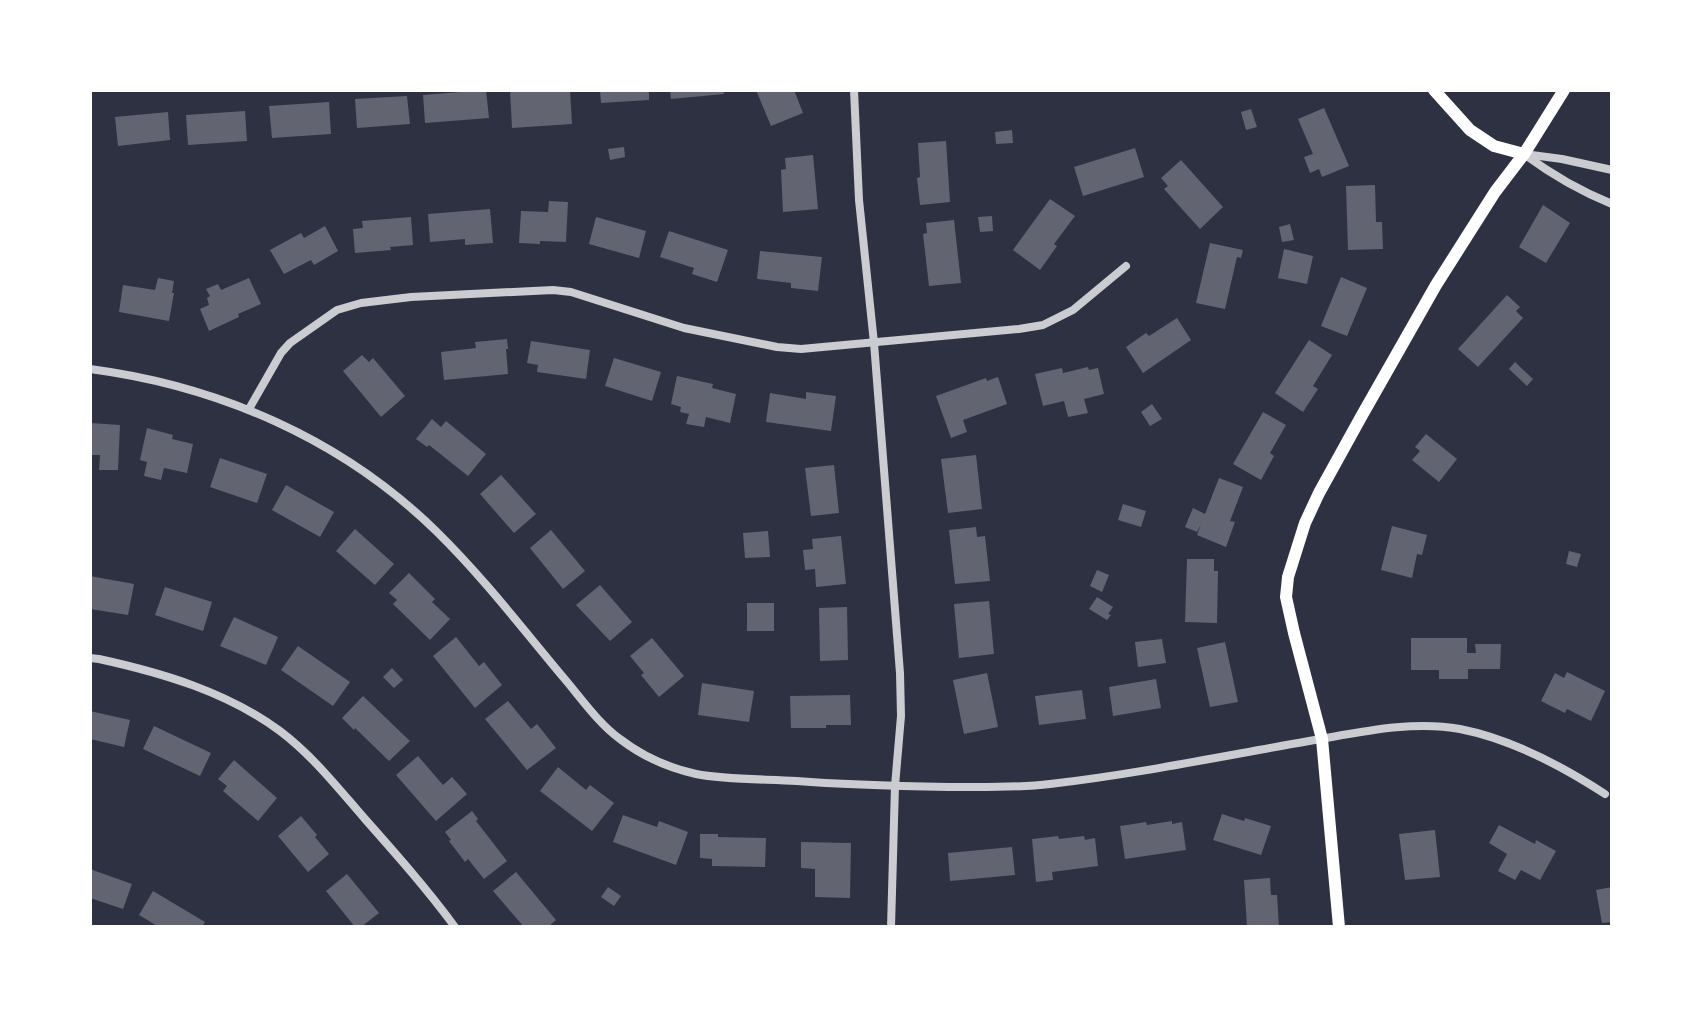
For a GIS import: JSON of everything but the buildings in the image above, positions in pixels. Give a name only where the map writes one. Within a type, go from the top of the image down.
[{"type":"main road","points":[[1434,90],[1470,130],[1494,146],[1524,154]]},
{"type":"main road","points":[[1339,927],[1322,739],[1286,597],[1288,577],[1297,544],[1319,493],[1420,312],[1564,90]]},
{"type":"street","points":[[854,90],[859,200],[874,343],[900,673],[891,927]]},
{"type":"street","points":[[1524,154],[1612,170]]},
{"type":"street","points":[[1524,154],[1567,183],[1612,204]]},
{"type":"street","points":[[249,409],[290,343],[337,310],[361,303],[411,297],[553,290],[597,299],[684,328],[801,349],[1043,325],[1073,310],[1126,266]]},
{"type":"street","points":[[90,369],[152,380],[249,409],[303,434],[370,474],[438,533],[610,731],[644,754],[700,775],[895,786],[1047,784],[1117,775],[1322,739],[1426,726],[1460,729],[1518,747],[1572,772],[1605,794]]},
{"type":"street","points":[[90,658],[169,676],[205,689],[279,730],[311,757],[455,927]]}]
